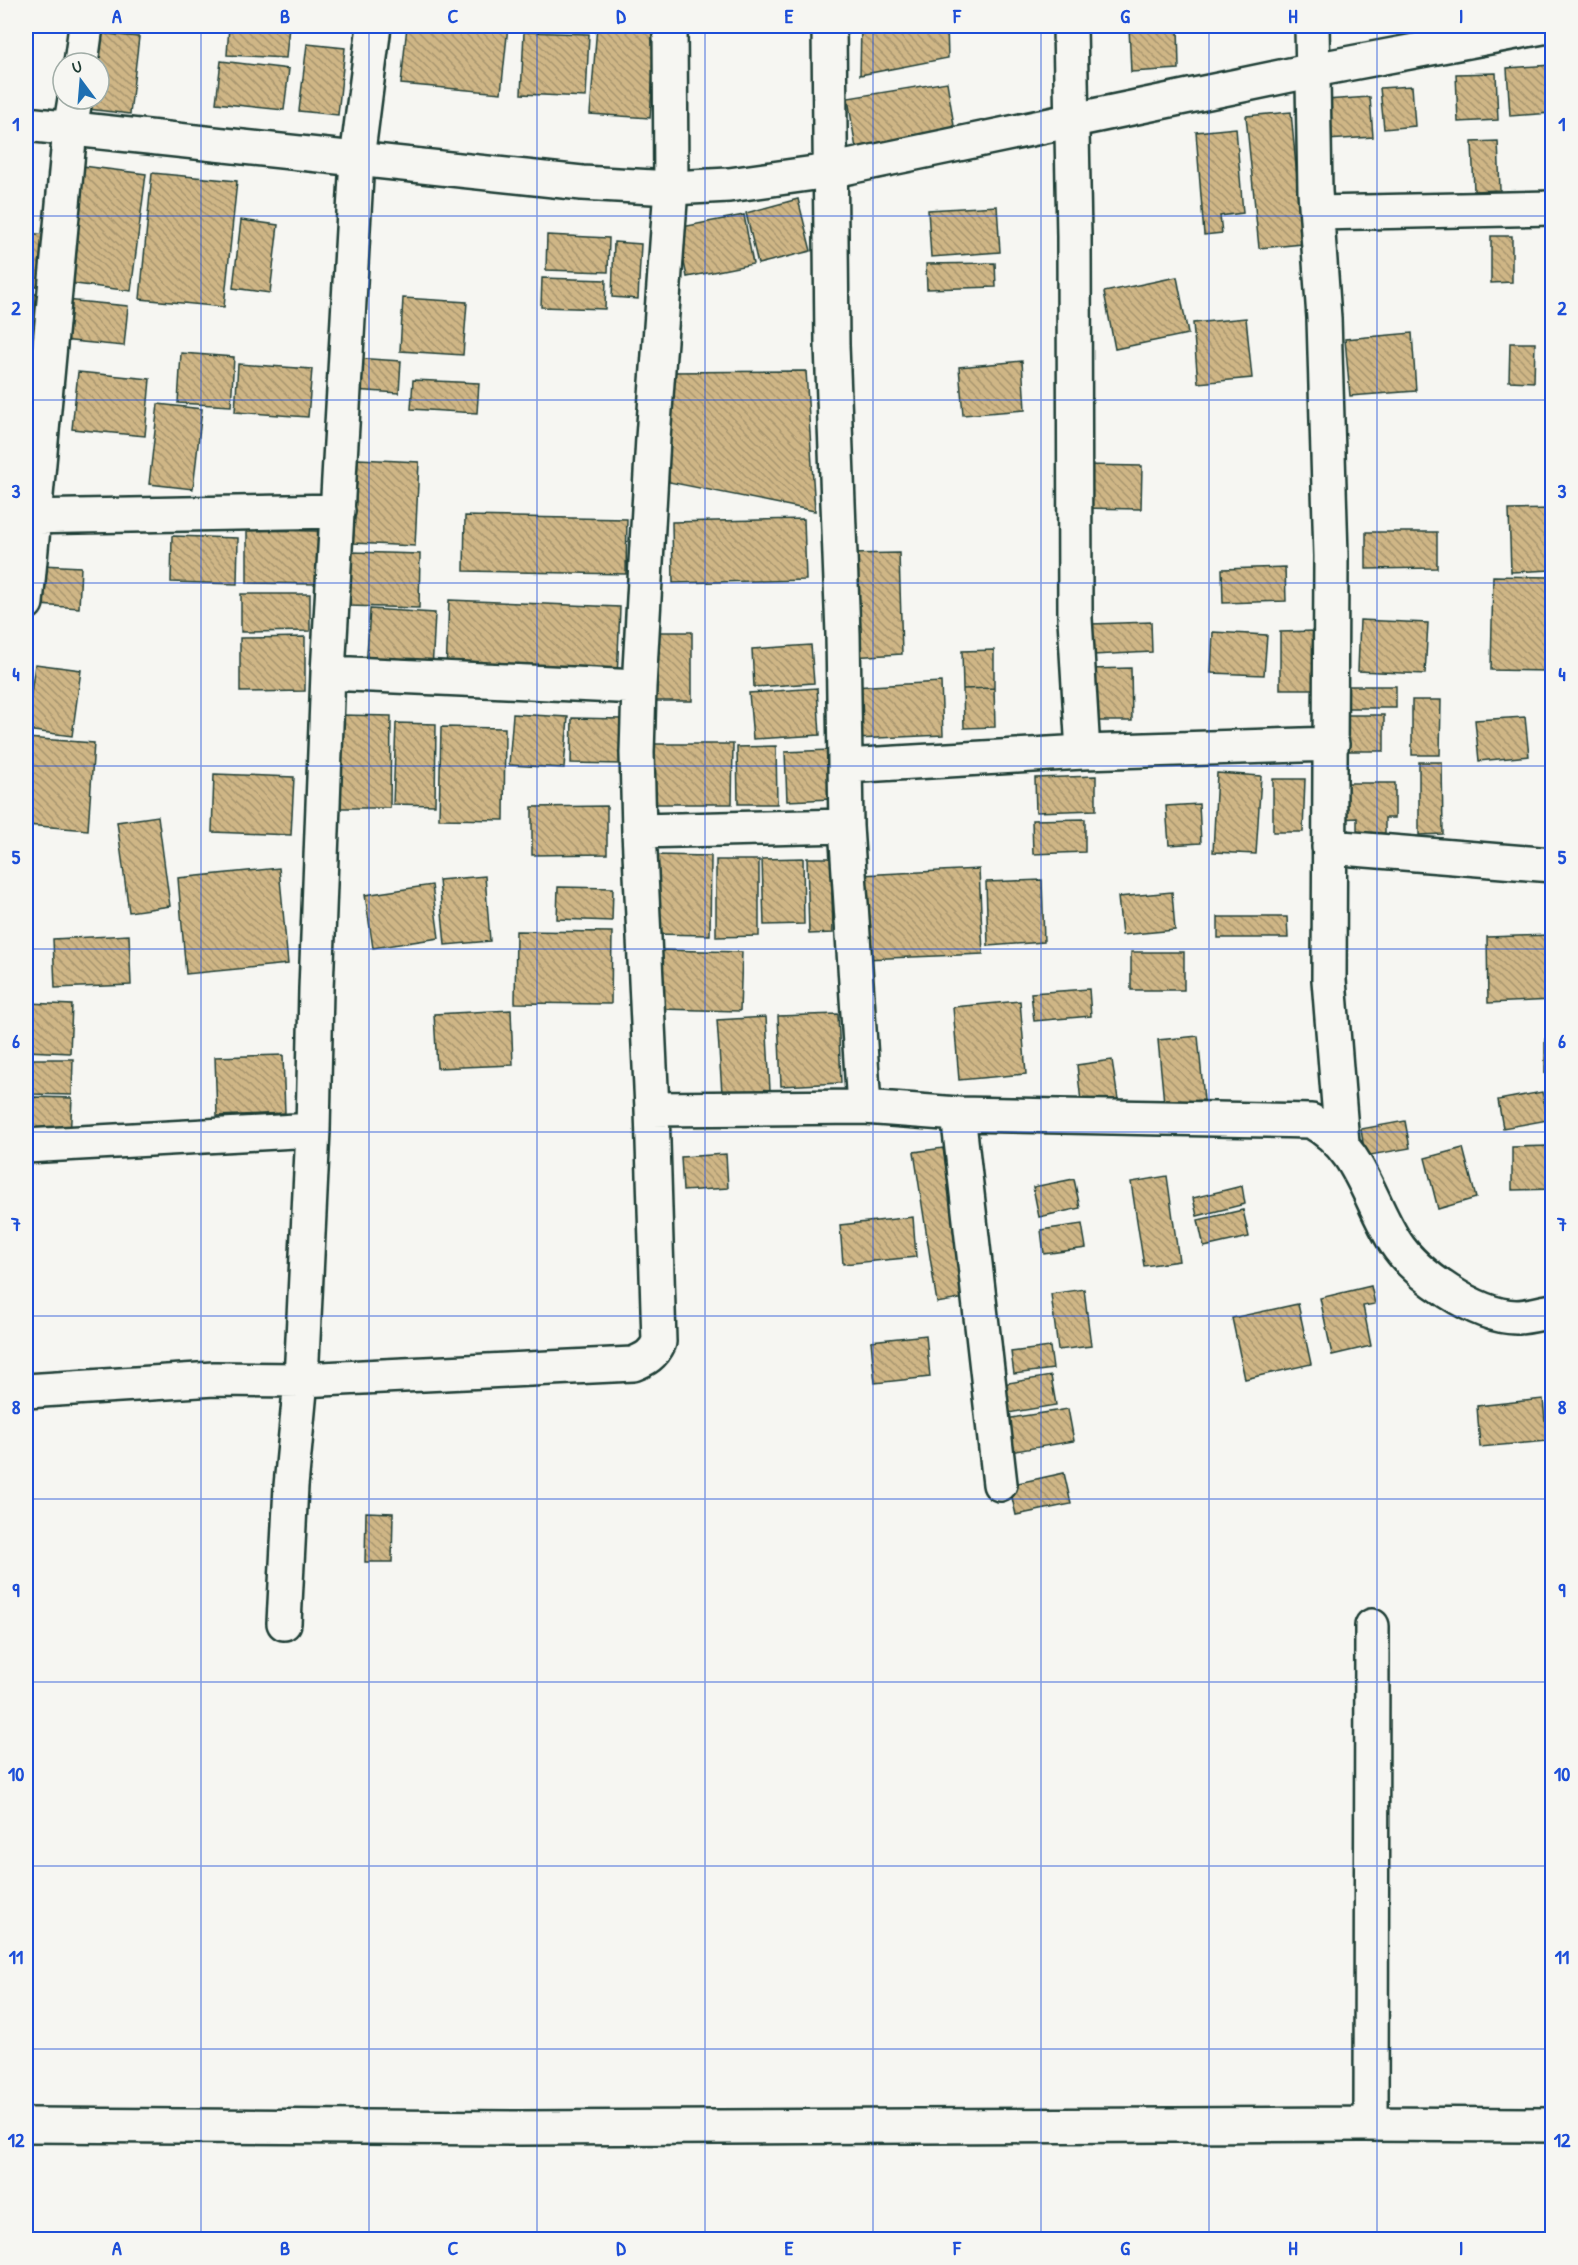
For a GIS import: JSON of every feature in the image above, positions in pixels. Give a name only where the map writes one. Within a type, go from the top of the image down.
[{"type":"street","points":[[83,51],[86,26]]},
{"type":"street","points":[[284,1623],[291,1486],[301,1380],[313,1130],[328,673],[357,159],[374,26]]},
{"type":"street","points":[[26,1391],[214,1379],[301,1380],[633,1364],[647,1358],[659,1342],[637,753],[654,426],[671,188],[670,26]]},
{"type":"street","points":[[829,26],[832,345],[843,634],[844,766],[864,1107]]},
{"type":"street","points":[[1070,26],[1076,619],[1083,752]]},
{"type":"street","points":[[1312,26],[1331,556],[1332,744],[1329,980],[1342,1143]]},
{"type":"street","points":[[26,124],[73,114],[357,159],[471,173],[671,188],[729,185],[829,171],[1314,70],[1548,26]]},
{"type":"street","points":[[26,603],[29,517],[73,114]]},
{"type":"street","points":[[1317,213],[1552,208]]},
{"type":"street","points":[[29,517],[338,511]]},
{"type":"street","points":[[328,673],[639,687]]},
{"type":"street","points":[[844,766],[1083,752],[1332,744]]},
{"type":"street","points":[[639,831],[846,826]]},
{"type":"street","points":[[1329,848],[1552,865]]},
{"type":"street","points":[[652,1109],[864,1107],[958,1114],[1311,1121],[1322,1126],[1342,1143],[1357,1167],[1394,1241],[1403,1254],[1416,1265],[1448,1290],[1482,1310],[1517,1317],[1552,1311]]},
{"type":"street","points":[[958,1114],[1000,1484]]},
{"type":"street","points":[[26,1146],[313,1130]]},
{"type":"street","points":[[1371,2124],[1372,1626]]},
{"type":"street","points":[[26,2125],[517,2128],[1552,2125]]},
{"type":"building","points":[[229,26],[289,26],[286,58],[227,55]]},
{"type":"building","points":[[407,26],[508,26],[501,93],[401,84]]},
{"type":"building","points":[[597,26],[656,26],[650,118],[590,114]]},
{"type":"building","points":[[861,26],[947,26],[948,58],[860,75]]},
{"type":"building","points":[[1178,26],[1179,69],[1131,72],[1129,27]]},
{"type":"building","points":[[524,32],[589,34],[586,97],[521,94]]},
{"type":"building","points":[[97,33],[139,37],[130,114],[105,111],[111,111],[111,51],[95,51]]},
{"type":"building","points":[[307,44],[345,48],[338,115],[299,111]]},
{"type":"building","points":[[221,61],[289,69],[284,110],[216,103]]},
{"type":"building","points":[[1552,65],[1552,113],[1510,116],[1507,68]]},
{"type":"building","points":[[1496,73],[1498,120],[1458,122],[1456,74]]},
{"type":"building","points":[[947,82],[955,132],[856,149],[848,98]]},
{"type":"building","points":[[1412,86],[1415,126],[1384,129],[1380,88]]},
{"type":"building","points":[[1370,97],[1373,137],[1327,140],[1325,100]]},
{"type":"building","points":[[1291,112],[1303,244],[1259,248],[1246,116]]},
{"type":"building","points":[[1236,128],[1243,213],[1220,216],[1222,233],[1204,235],[1196,132]]},
{"type":"building","points":[[1498,141],[1500,190],[1474,191],[1472,142]]},
{"type":"building","points":[[83,166],[146,174],[131,291],[68,283]]},
{"type":"building","points":[[152,173],[237,181],[224,307],[140,299]]},
{"type":"building","points":[[798,199],[811,251],[758,264],[746,213]]},
{"type":"building","points":[[997,206],[1000,252],[931,257],[928,210]]},
{"type":"building","points":[[744,215],[753,264],[687,277],[677,228]]},
{"type":"building","points":[[241,220],[278,225],[270,293],[233,288]]},
{"type":"building","points":[[26,233],[48,235],[42,287],[26,285]]},
{"type":"building","points":[[547,235],[609,238],[608,272],[546,270]]},
{"type":"building","points":[[1491,236],[1512,236],[1512,282],[1491,283]]},
{"type":"building","points":[[614,242],[641,244],[638,299],[612,297]]},
{"type":"building","points":[[995,263],[996,287],[927,289],[926,264]]},
{"type":"building","points":[[1177,277],[1188,334],[1115,349],[1104,292]]},
{"type":"building","points":[[542,278],[606,280],[605,309],[541,307]]},
{"type":"building","points":[[26,293],[44,295],[40,336],[26,334]]},
{"type":"building","points":[[403,298],[467,302],[463,355],[400,351]]},
{"type":"building","points":[[65,300],[128,306],[124,346],[61,340]]},
{"type":"building","points":[[1246,318],[1252,378],[1198,383],[1193,323]]},
{"type":"building","points":[[1412,333],[1416,391],[1350,396],[1345,339]]},
{"type":"building","points":[[1510,343],[1535,343],[1534,382],[1509,381]]},
{"type":"building","points":[[181,353],[234,357],[231,406],[178,403]]},
{"type":"building","points":[[354,358],[401,361],[399,393],[352,390]]},
{"type":"building","points":[[1022,361],[1025,410],[963,415],[959,367]]},
{"type":"building","points":[[238,364],[312,369],[308,417],[235,412]]},
{"type":"building","points":[[806,371],[815,511],[669,482],[668,372]]},
{"type":"building","points":[[78,372],[150,379],[145,436],[72,429]]},
{"type":"building","points":[[26,379],[30,379],[26,431]]},
{"type":"building","points":[[413,380],[479,383],[477,413],[411,409]]},
{"type":"building","points":[[158,404],[202,409],[193,489],[149,484]]},
{"type":"building","points":[[358,459],[419,462],[415,546],[353,543]]},
{"type":"building","points":[[1081,465],[1142,466],[1141,509],[1080,508]]},
{"type":"building","points":[[1552,509],[1552,570],[1511,572],[1509,510]]},
{"type":"building","points":[[465,516],[627,519],[626,574],[464,571]]},
{"type":"building","points":[[804,519],[806,580],[673,583],[672,522]]},
{"type":"building","points":[[247,530],[318,531],[318,584],[247,583]]},
{"type":"building","points":[[1366,532],[1437,532],[1437,568],[1366,569]]},
{"type":"building","points":[[172,536],[238,538],[237,584],[171,582]]},
{"type":"building","points":[[351,552],[420,554],[419,608],[349,606]]},
{"type":"building","points":[[899,553],[902,654],[851,657],[848,554]]},
{"type":"building","points":[[41,565],[81,567],[79,608],[39,605]]},
{"type":"building","points":[[1285,567],[1286,601],[1223,603],[1222,569]]},
{"type":"building","points":[[1493,576],[1552,577],[1552,671],[1491,670]]},
{"type":"building","points":[[241,594],[310,594],[310,631],[241,632]]},
{"type":"building","points":[[449,600],[620,607],[617,679],[446,672]]},
{"type":"building","points":[[370,609],[435,613],[432,672],[366,669]]},
{"type":"building","points":[[1360,620],[1428,623],[1425,674],[1358,671]]},
{"type":"building","points":[[1151,622],[1152,652],[1093,655],[1091,624]]},
{"type":"building","points":[[1315,631],[1314,689],[1280,689],[1280,632]]},
{"type":"building","points":[[656,632],[692,632],[692,701],[656,701]]},
{"type":"building","points":[[1213,632],[1267,635],[1264,675],[1211,673]]},
{"type":"building","points":[[305,637],[305,691],[240,692],[240,638]]},
{"type":"building","points":[[811,645],[814,683],[754,687],[752,649]]},
{"type":"building","points":[[994,650],[994,688],[963,689],[962,651]]},
{"type":"building","points":[[35,664],[81,670],[72,736],[26,730]]},
{"type":"building","points":[[1131,668],[1132,721],[1089,721],[1088,669]]},
{"type":"building","points":[[941,682],[943,735],[856,739],[853,687]]},
{"type":"building","points":[[1345,686],[1396,686],[1396,708],[1345,708]]},
{"type":"building","points":[[817,688],[820,735],[753,739],[749,693]]},
{"type":"building","points":[[994,688],[995,727],[964,728],[963,689]]},
{"type":"building","points":[[1412,700],[1441,700],[1440,755],[1412,755]]},
{"type":"building","points":[[513,714],[568,717],[564,768],[509,765]]},
{"type":"building","points":[[341,715],[391,716],[390,808],[340,808]]},
{"type":"building","points":[[1340,715],[1384,715],[1384,751],[1340,751]]},
{"type":"building","points":[[1525,717],[1529,756],[1479,761],[1475,720]]},
{"type":"building","points":[[572,718],[622,719],[622,764],[571,763]]},
{"type":"building","points":[[396,723],[436,724],[435,805],[393,804]]},
{"type":"building","points":[[441,727],[505,728],[504,820],[439,819]]},
{"type":"building","points":[[26,738],[94,743],[88,830],[26,825]]},
{"type":"building","points":[[652,744],[733,744],[732,804],[651,804]]},
{"type":"building","points":[[776,746],[777,804],[738,804],[737,747]]},
{"type":"building","points":[[829,750],[831,799],[787,801],[785,752]]},
{"type":"building","points":[[1419,762],[1442,762],[1443,834],[1419,835]]},
{"type":"building","points":[[1217,773],[1261,776],[1256,854],[1213,852]]},
{"type":"building","points":[[214,774],[294,777],[291,835],[212,832]]},
{"type":"building","points":[[1096,776],[1096,810],[1036,812],[1035,778]]},
{"type":"building","points":[[1273,779],[1305,779],[1303,832],[1273,832]]},
{"type":"building","points":[[1340,783],[1395,783],[1395,818],[1385,818],[1385,833],[1357,833],[1357,818],[1340,819]]},
{"type":"building","points":[[1199,804],[1201,843],[1169,845],[1166,806]]},
{"type":"building","points":[[607,806],[607,854],[532,855],[532,807]]},
{"type":"building","points":[[158,816],[170,906],[129,912],[117,822]]},
{"type":"building","points":[[1085,819],[1085,852],[1033,854],[1032,820]]},
{"type":"building","points":[[652,855],[711,856],[710,935],[651,934]]},
{"type":"building","points":[[803,858],[804,924],[764,925],[762,859]]},
{"type":"building","points":[[807,858],[831,858],[833,933],[809,934]]},
{"type":"building","points":[[716,860],[759,860],[759,936],[716,937]]},
{"type":"building","points":[[279,868],[288,964],[186,974],[178,878]]},
{"type":"building","points":[[979,869],[983,954],[865,959],[861,875]]},
{"type":"building","points":[[485,876],[490,941],[445,945],[439,880]]},
{"type":"building","points":[[1042,880],[1044,942],[988,946],[986,882]]},
{"type":"building","points":[[432,885],[439,938],[373,948],[365,895]]},
{"type":"building","points":[[558,887],[613,888],[612,921],[557,919]]},
{"type":"building","points":[[1172,892],[1175,930],[1122,935],[1118,897]]},
{"type":"building","points":[[1218,917],[1287,917],[1288,938],[1218,938]]},
{"type":"building","points":[[516,931],[612,932],[611,1004],[515,1003]]},
{"type":"building","points":[[129,935],[131,985],[55,988],[53,939]]},
{"type":"building","points":[[1552,935],[1552,1000],[1488,1003],[1487,937]]},
{"type":"building","points":[[661,950],[742,952],[740,1011],[659,1009]]},
{"type":"building","points":[[1131,952],[1184,952],[1184,990],[1131,990]]},
{"type":"building","points":[[1089,989],[1091,1016],[1034,1021],[1031,993]]},
{"type":"building","points":[[1020,1001],[1026,1074],[959,1080],[953,1007]]},
{"type":"building","points":[[28,1003],[72,1005],[70,1053],[26,1051]]},
{"type":"building","points":[[511,1010],[513,1065],[437,1068],[434,1014]]},
{"type":"building","points":[[838,1014],[841,1083],[781,1086],[778,1016]]},
{"type":"building","points":[[766,1017],[770,1090],[722,1093],[717,1020]]},
{"type":"building","points":[[1198,1036],[1204,1100],[1164,1103],[1158,1040]]},
{"type":"building","points":[[1545,1039],[1552,1039],[1552,1074],[1545,1074]]},
{"type":"building","points":[[283,1055],[285,1113],[217,1116],[215,1057]]},
{"type":"building","points":[[31,1059],[73,1059],[72,1095],[31,1094]]},
{"type":"building","points":[[1112,1060],[1119,1106],[1082,1111],[1077,1065]]},
{"type":"building","points":[[1542,1092],[1548,1120],[1503,1128],[1498,1100]]},
{"type":"building","points":[[34,1097],[72,1098],[70,1140],[32,1138]]},
{"type":"building","points":[[1405,1121],[1410,1148],[1365,1156],[1361,1129]]},
{"type":"building","points":[[1552,1146],[1552,1189],[1512,1190],[1512,1147]]},
{"type":"building","points":[[943,1148],[966,1298],[937,1303],[914,1152]]},
{"type":"building","points":[[1463,1148],[1476,1198],[1438,1209],[1425,1158]]},
{"type":"building","points":[[726,1154],[728,1188],[683,1191],[681,1157]]},
{"type":"building","points":[[1167,1176],[1179,1261],[1144,1266],[1131,1182]]},
{"type":"building","points":[[1074,1179],[1080,1208],[1039,1217],[1033,1187]]},
{"type":"building","points":[[1242,1186],[1245,1204],[1197,1216],[1193,1198]]},
{"type":"building","points":[[1243,1210],[1249,1237],[1204,1247],[1198,1220]]},
{"type":"building","points":[[913,1217],[916,1257],[843,1264],[840,1225]]},
{"type":"building","points":[[1082,1224],[1086,1248],[1044,1254],[1041,1230]]},
{"type":"building","points":[[1371,1286],[1375,1304],[1363,1306],[1371,1346],[1332,1355],[1320,1298]]},
{"type":"building","points":[[1084,1289],[1091,1346],[1058,1350],[1051,1294]]},
{"type":"building","points":[[1298,1304],[1311,1364],[1245,1379],[1232,1318]]},
{"type":"building","points":[[926,1335],[930,1377],[875,1383],[871,1341]]},
{"type":"building","points":[[1050,1347],[1053,1369],[1014,1374],[1011,1352]]},
{"type":"building","points":[[1051,1376],[1056,1405],[1008,1413],[1002,1384]]},
{"type":"building","points":[[1543,1399],[1547,1441],[1480,1447],[1477,1406]]},
{"type":"building","points":[[1068,1409],[1074,1441],[1010,1452],[1005,1419]]},
{"type":"building","points":[[1064,1473],[1071,1504],[1016,1515],[1009,1485]]},
{"type":"building","points":[[366,1512],[393,1513],[392,1562],[365,1562]]}]
